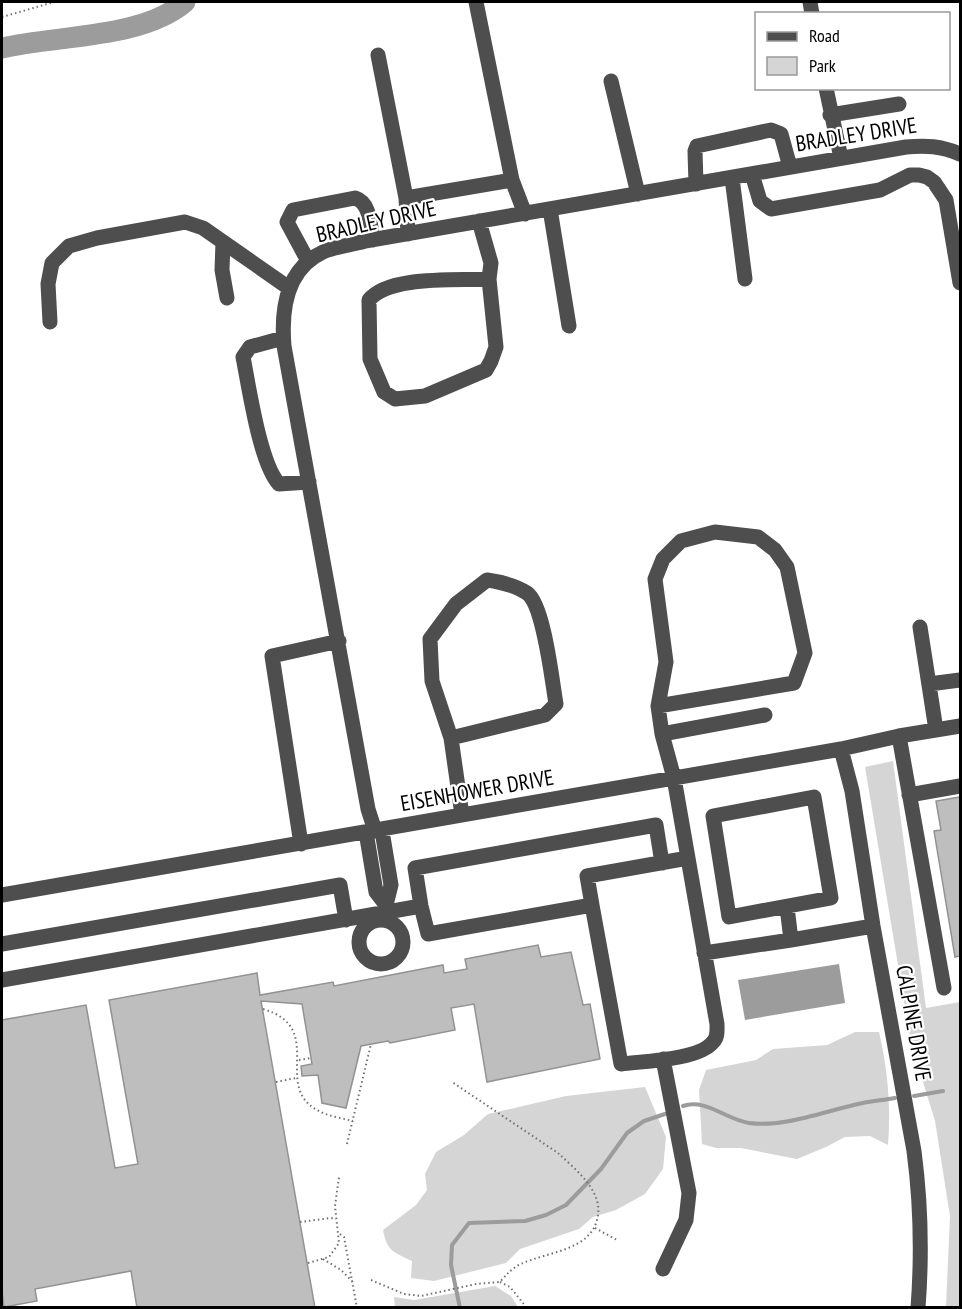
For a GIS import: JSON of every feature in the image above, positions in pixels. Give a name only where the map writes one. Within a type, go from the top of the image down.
[{"type":"street","points":[[476,2],[512,180],[525,214]]},
{"type":"street","points":[[378,56],[406,198],[408,234]]},
{"type":"street","points":[[611,81],[638,194]]},
{"type":"street","points":[[825,90],[841,158]]},
{"type":"street","points":[[830,115],[899,104]]},
{"type":"street","points":[[696,184],[695,151],[697,146],[771,130],[781,134],[790,167]]},
{"type":"street","name":"BRADLEY DRIVE","points":[[387,913],[391,885],[368,809],[282,322],[289,288],[308,261],[324,251],[373,240],[841,158],[928,144],[960,154]]},
{"type":"street","points":[[752,174],[760,201],[771,209],[880,190],[910,176],[927,177],[934,182],[946,200],[960,283]]},
{"type":"street","points":[[732,177],[745,279]]},
{"type":"street","points":[[406,198],[512,180]]},
{"type":"street","points":[[308,261],[287,222],[293,210],[355,198],[366,205],[373,240]]},
{"type":"street","points":[[550,209],[569,326]]},
{"type":"street","points":[[479,221],[491,263],[489,279],[496,347],[491,361],[486,370],[425,396],[395,399],[384,392],[370,359],[369,300],[375,293],[404,283],[489,279]]},
{"type":"street","points":[[50,322],[48,284],[52,262],[69,246],[97,238],[184,222],[203,228],[289,288]]},
{"type":"street","points":[[223,242],[222,270],[227,298]]},
{"type":"street","points":[[284,338],[250,347],[243,357],[265,459],[274,479],[279,484],[309,482]]},
{"type":"street","points":[[658,706],[794,683],[805,653],[788,567],[776,550],[758,537],[715,532],[681,541],[663,559],[655,579],[666,662],[658,706],[662,734],[674,778],[688,858],[704,953],[717,1024],[717,1036],[712,1044],[699,1052],[621,1064],[587,876],[688,858]]},
{"type":"street","points":[[451,738],[545,715],[556,704],[541,618],[529,594],[509,584],[487,580],[456,603],[430,639],[432,681],[451,738],[462,815]]},
{"type":"street","points":[[920,627],[936,730]]},
{"type":"street","points":[[301,843],[272,656],[339,641]]},
{"type":"street","points":[[929,684],[960,680]]},
{"type":"street","points":[[662,734],[765,715]]},
{"type":"street","name":"EISENHOWER DRIVE","points":[[2,895],[841,749],[960,726]]},
{"type":"street","points":[[899,736],[944,988]]},
{"type":"street","name":"CALPINE DRIVE","points":[[841,749],[852,791],[919,1189],[921,1237],[918,1308]]},
{"type":"street","points":[[909,795],[960,786]]},
{"type":"street","points":[[814,797],[831,898],[787,907],[729,917],[713,816],[814,797]]},
{"type":"street","points":[[592,905],[428,934],[415,868],[656,825],[662,863]]},
{"type":"street","points":[[2,944],[340,885],[346,920]]},
{"type":"street","points":[[2,981],[421,906]]},
{"type":"street","points":[[787,907],[791,940]]},
{"type":"street","points":[[704,953],[873,926]]},
{"type":"street","points":[[663,1059],[689,1193],[686,1220],[663,1269]]},
{"type":"path","points":[[2,17],[54,2]]},
{"type":"path","points":[[263,1009],[280,1015],[290,1027],[298,1044],[296,1078],[302,1096],[310,1106],[319,1112],[353,1121]]},
{"type":"path","points":[[347,1144],[371,1044]]},
{"type":"path","points":[[298,1060],[310,1058]]},
{"type":"path","points":[[276,1082],[296,1078]]},
{"type":"path","points":[[452,1082],[558,1153],[589,1185],[600,1204],[595,1228],[580,1243],[522,1264],[510,1271],[500,1282]]},
{"type":"path","points":[[308,1263],[329,1257],[336,1249],[339,1234],[335,1206],[339,1177]]},
{"type":"path","points":[[300,1222],[336,1219]]},
{"type":"path","points":[[595,1228],[617,1240]]},
{"type":"path","points":[[339,1234],[344,1237],[357,1308]]},
{"type":"path","points":[[323,1259],[341,1270],[352,1281]]},
{"type":"path","points":[[371,1280],[404,1294],[421,1296],[476,1284],[500,1282],[510,1287],[527,1308]]},
{"type":"green space","points":[[893,761],[926,1008],[960,1002],[960,1307],[946,1307],[950,1216],[935,1121],[911,1043],[865,767]]},
{"type":"green space","points":[[855,1032],[879,1032],[888,1088],[888,1145],[870,1136],[845,1137],[797,1159],[741,1148],[716,1148],[702,1144],[699,1090],[706,1070],[756,1060],[773,1049],[827,1045]]},
{"type":"green space","points":[[645,1087],[666,1137],[663,1169],[645,1194],[616,1210],[593,1217],[579,1229],[520,1249],[506,1263],[434,1281],[411,1278],[412,1261],[389,1247],[383,1230],[416,1205],[427,1190],[425,1174],[436,1152],[464,1135],[488,1114],[566,1096]]},
{"type":"green space","points":[[495,1286],[511,1296],[518,1307],[395,1307],[394,1297],[414,1300]]},
{"type":"shaded area","points":[[839,964],[845,1003],[745,1020],[738,980]]},
{"type":"building","points":[[960,797],[960,956],[955,957],[934,831],[941,830],[936,801]]},
{"type":"building","points":[[538,945],[541,957],[571,952],[583,1005],[590,1004],[600,1059],[487,1082],[474,1004],[451,1008],[455,1030],[390,1043],[388,1041],[361,1046],[346,1108],[322,1103],[318,1075],[302,1076],[301,1066],[312,1064],[302,1004],[261,1001],[315,1308],[137,1308],[131,1271],[35,1289],[37,1301],[4,1307],[2,1292],[2,1020],[86,1005],[115,1168],[138,1164],[109,1000],[257,973],[260,995],[333,982],[334,986],[443,965],[444,973],[467,969],[465,959]]},
{"type":"waterway","points":[[2,48],[98,34],[146,23],[167,14],[185,2]]},
{"type":"waterway","points":[[914,1096],[943,1091]]},
{"type":"waterway","points":[[683,1106],[700,1105],[741,1121],[763,1124],[791,1121],[863,1103],[895,1098]]},
{"type":"waterway","points":[[460,1308],[451,1265],[452,1245],[469,1223],[525,1221],[546,1215],[566,1205],[601,1169],[627,1133],[644,1121],[665,1114]]}]
